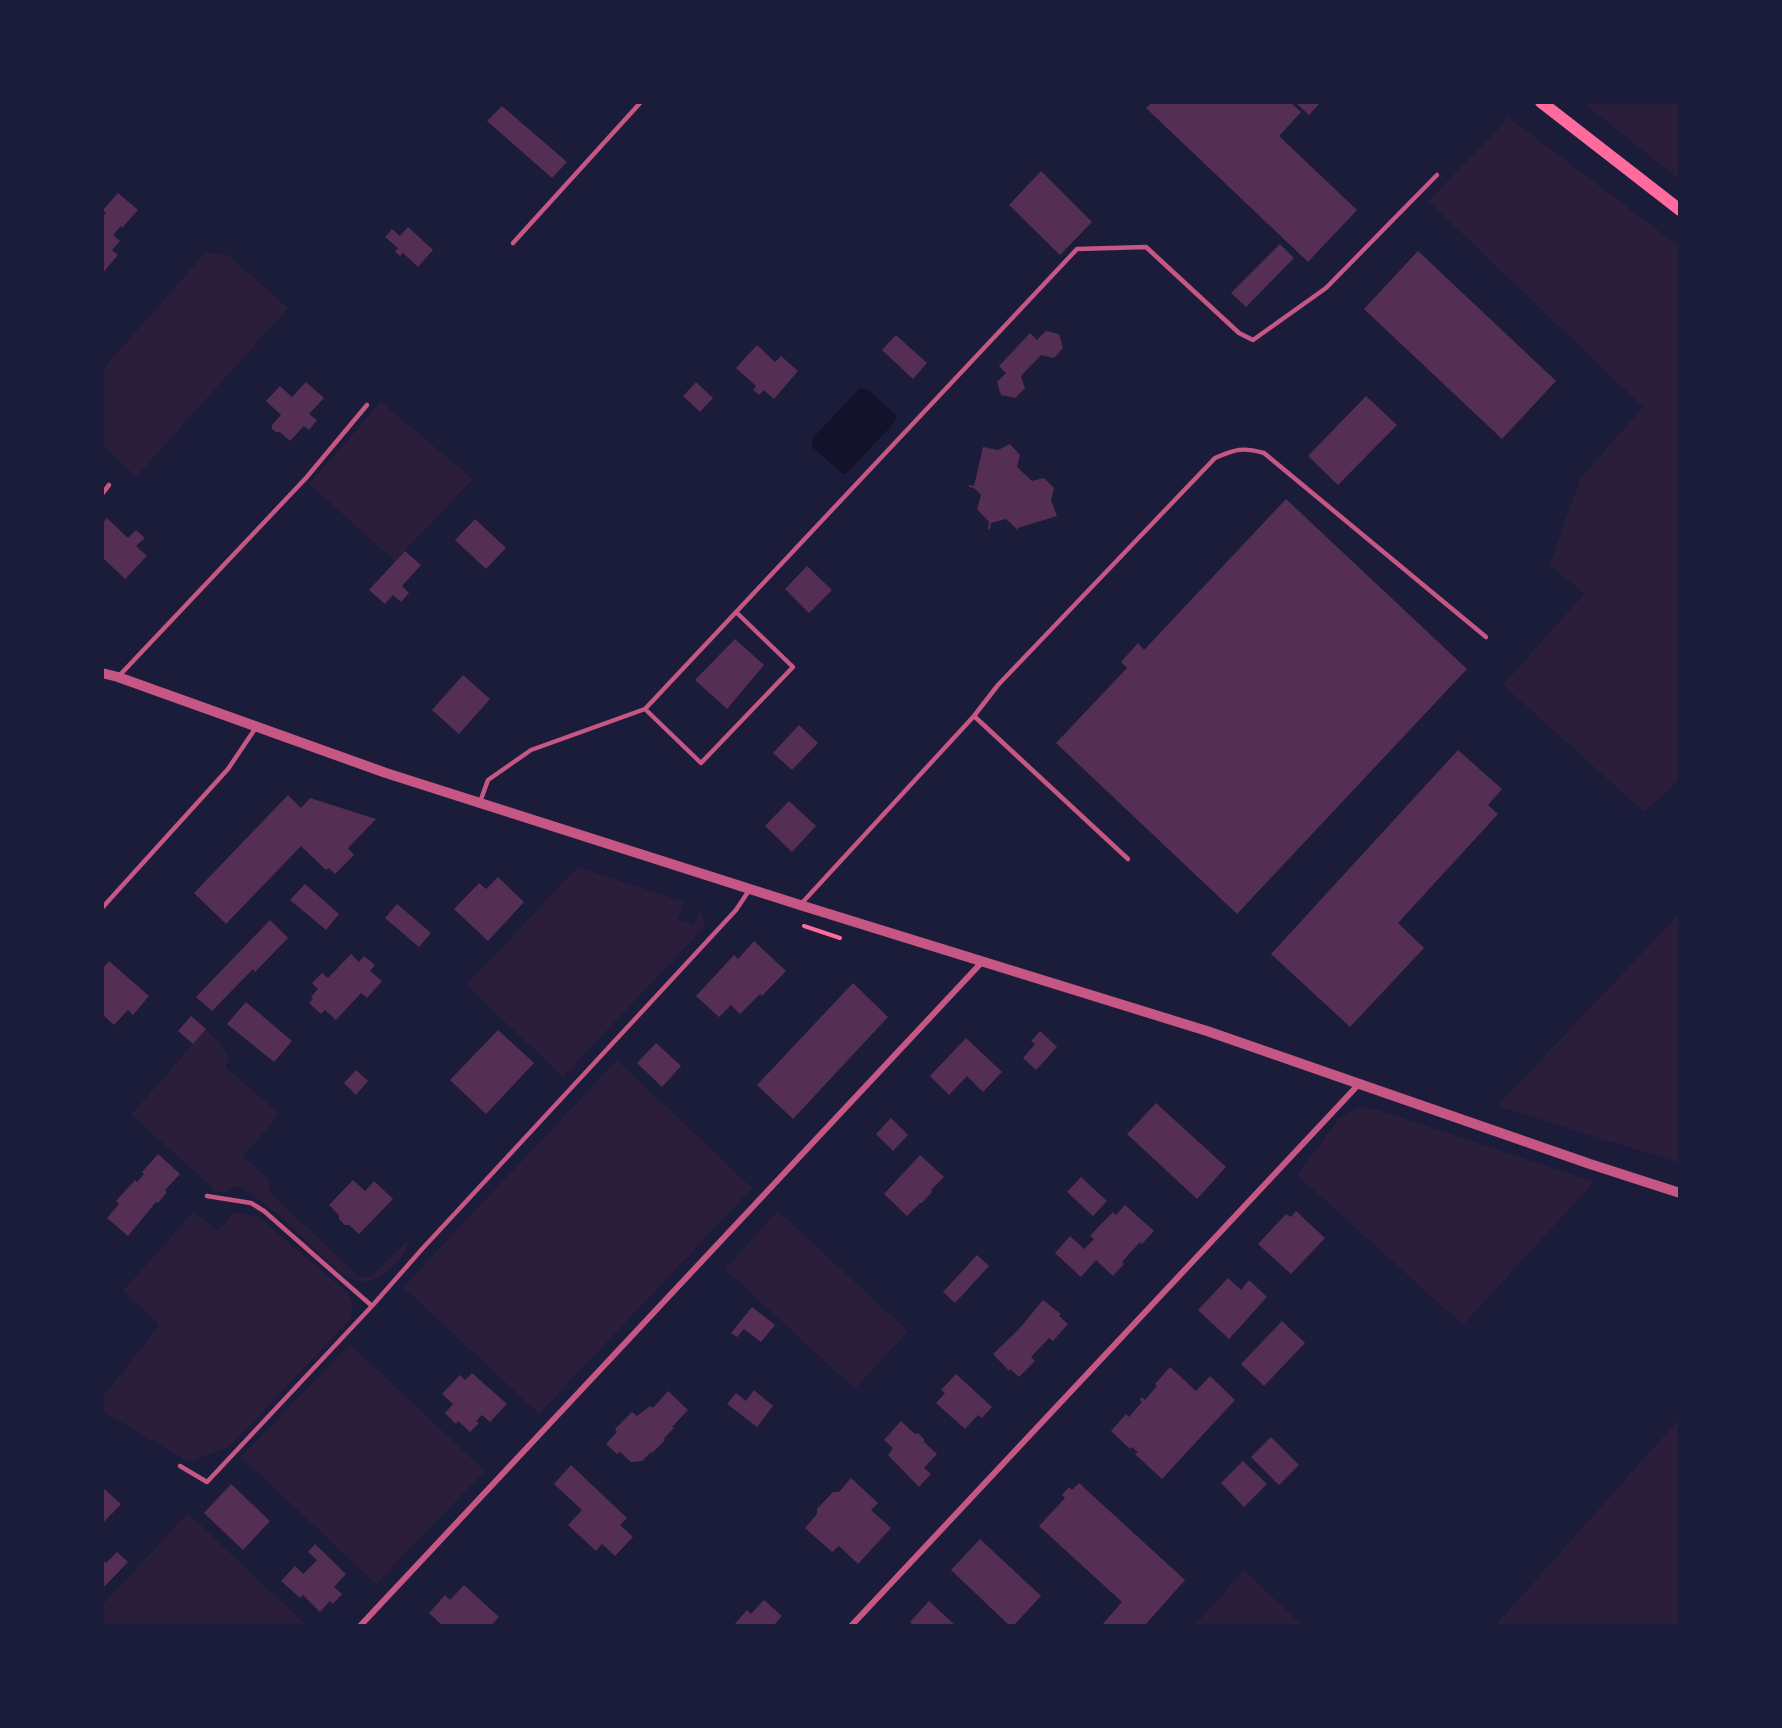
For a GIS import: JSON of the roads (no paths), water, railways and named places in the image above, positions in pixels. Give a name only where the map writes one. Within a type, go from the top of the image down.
[{"type":"main road","points":[[1541,102],[1680,210]]},
{"type":"street","points":[[102,673],[386,773],[750,890],[1232,1039],[1579,1161],[1680,1193]]},
{"type":"street","points":[[360,1626],[983,961]]},
{"type":"street","points":[[850,1626],[1359,1084]]},
{"type":"lane","points":[[513,243],[641,102]]},
{"type":"lane","points":[[480,802],[488,780],[531,750],[645,709],[1077,249],[1146,247],[1239,333],[1252,340],[1326,288],[1437,175]]},
{"type":"lane","points":[[118,677],[306,478],[367,405]]},
{"type":"lane","points":[[800,905],[974,716],[998,685],[1215,458],[1230,452],[1246,448],[1264,453],[1486,637]]},
{"type":"lane","points":[[102,494],[109,485]]},
{"type":"lane","points":[[645,709],[702,763],[793,668],[736,612]]},
{"type":"lane","points":[[974,716],[1128,859]]},
{"type":"lane","points":[[102,908],[228,769],[257,726]]},
{"type":"lane","points":[[180,1466],[207,1482],[736,910],[750,890]]},
{"type":"lane","points":[[207,1196],[251,1203],[264,1211],[372,1306]]}]
